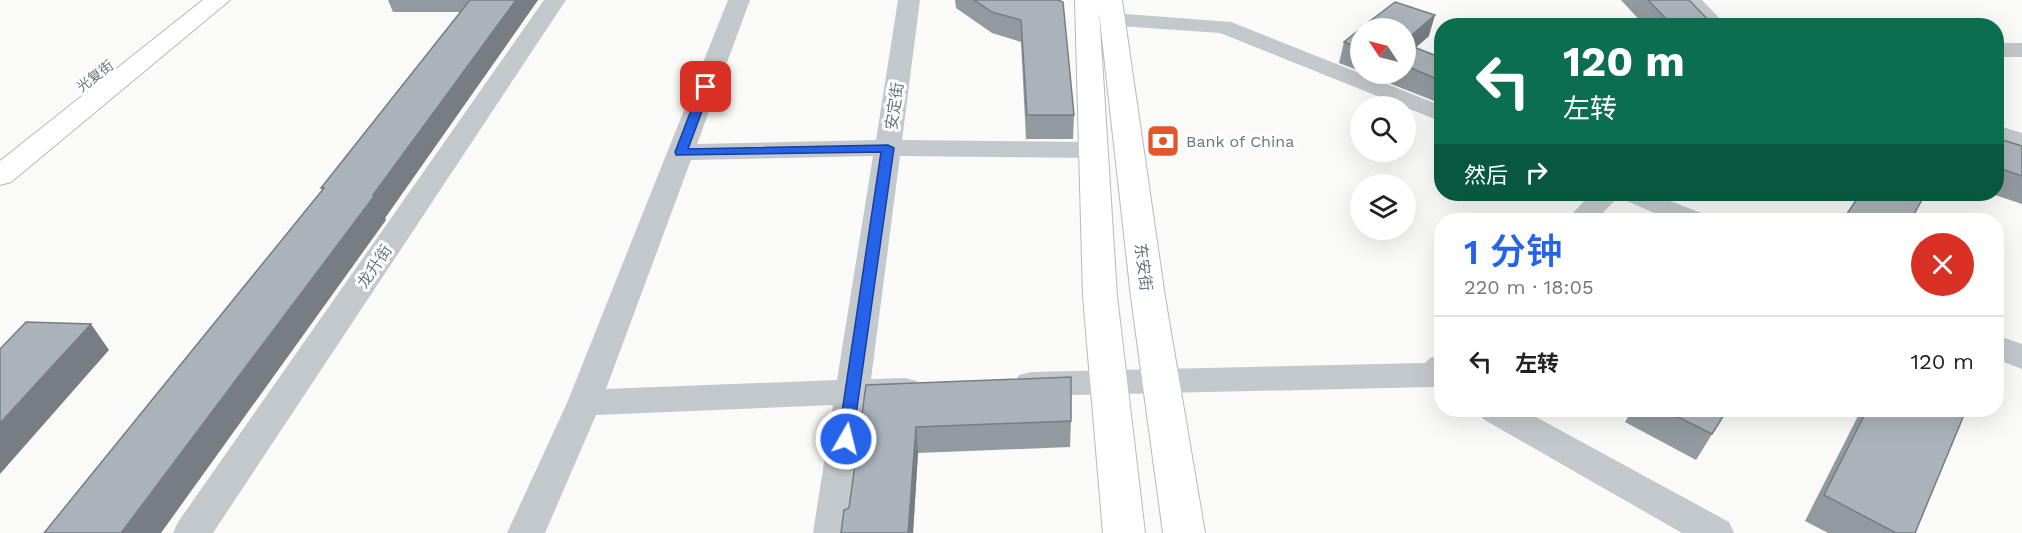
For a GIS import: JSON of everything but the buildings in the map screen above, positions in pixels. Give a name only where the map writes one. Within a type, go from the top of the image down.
[{"type":"main road","name":"光复街","points":[[0,152],[191,0]]},
{"type":"main road","points":[[0,176],[218,0]]},
{"type":"main road","points":[[1087,0],[1100,296],[1124,533]]},
{"type":"main road","name":"东安街","points":[[1111,10],[1184,533]]},
{"type":"street","name":"龙升街","points":[[192,533],[555,0]]},
{"type":"street","points":[[526,533],[584,403],[739,0]]},
{"type":"street","name":"安定街","points":[[832,533],[909,0]]},
{"type":"street","points":[[1690,0],[1708,18]]},
{"type":"street","points":[[1111,10],[1223,27],[1321,64],[1434,112]]},
{"type":"street","points":[[2004,50],[2022,50]]},
{"type":"street","points":[[2004,135],[2022,141]]},
{"type":"street","points":[[681,152],[888,148],[1094,150]]},
{"type":"street","points":[[1587,213],[1599,201]]},
{"type":"street","points":[[1646,201],[1676,213]]},
{"type":"street","points":[[2004,349],[2022,357]]},
{"type":"street","points":[[1004,385],[1434,373]]},
{"type":"street","points":[[584,403],[934,388]]},
{"type":"street","points":[[1508,417],[1715,533]]},
{"type":"place","name":"Bank of China","points":[[1163,141]]},
{"type":"route","points":[[706,87],[681,152],[888,148],[846,439]]}]
